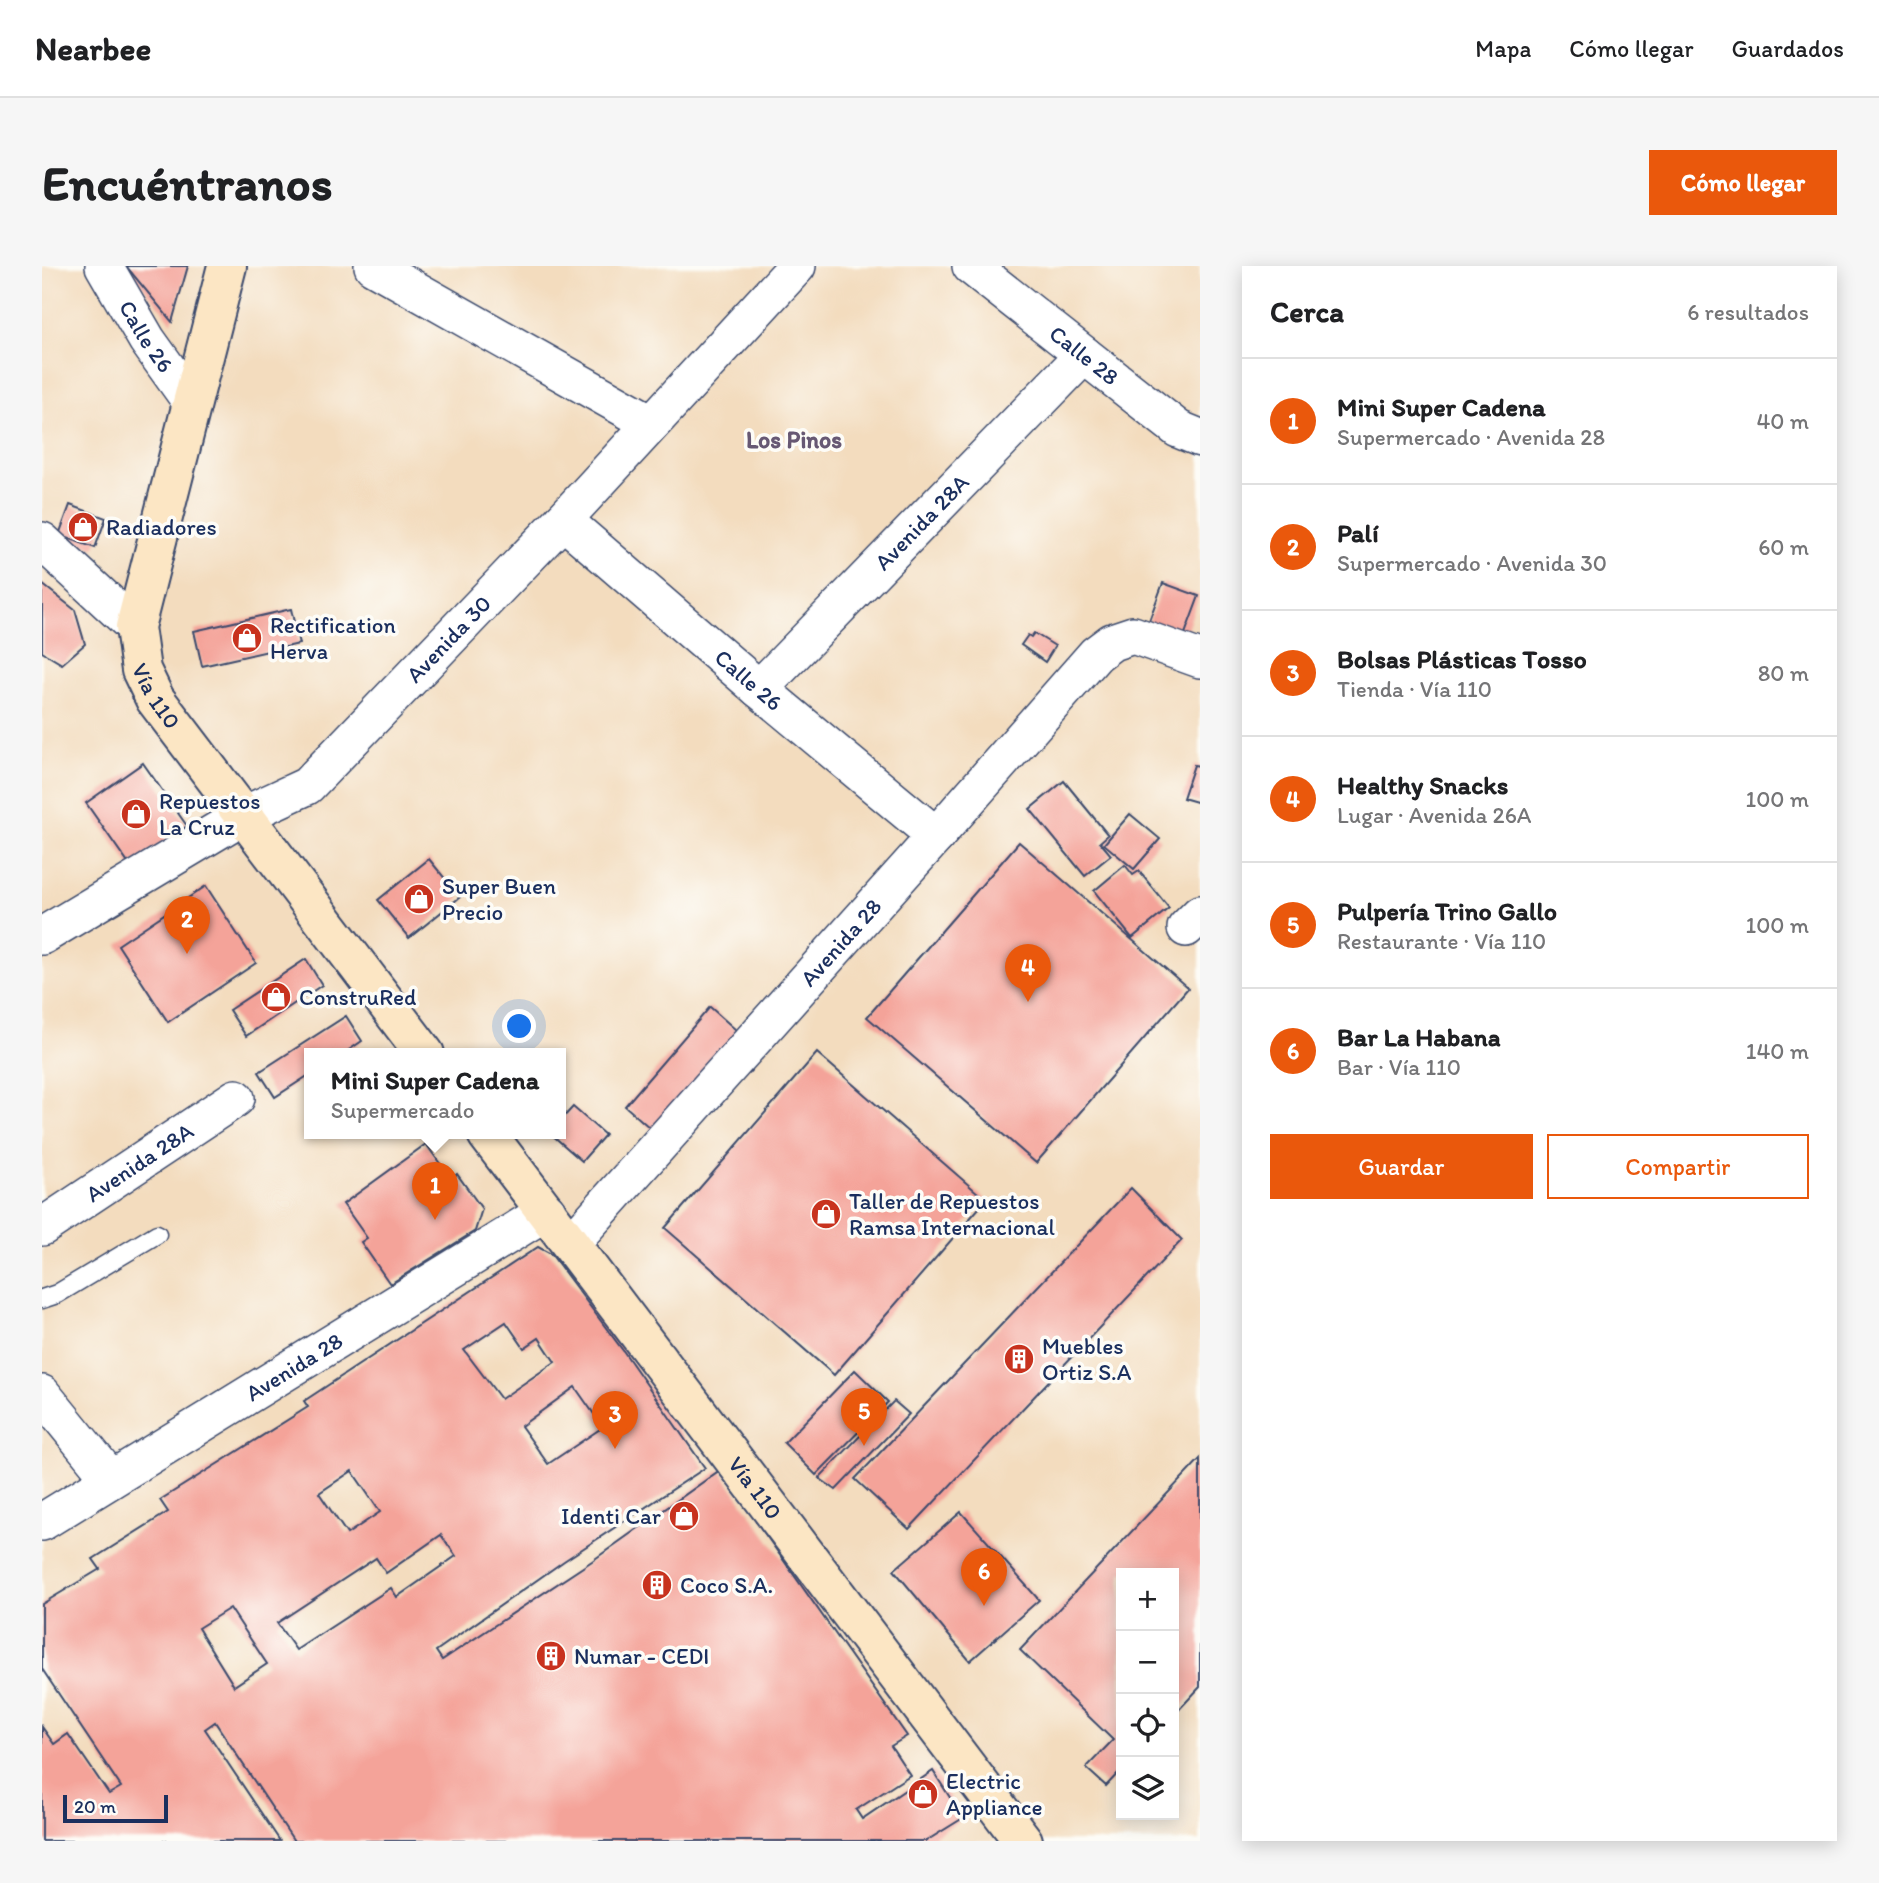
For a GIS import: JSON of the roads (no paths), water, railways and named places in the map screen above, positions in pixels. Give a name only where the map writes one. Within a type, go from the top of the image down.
[{"type":"main road","name":"Vía 110","points":[[227,266],[135,627],[141,670],[155,699],[420,1048]]},
{"type":"main road","name":"Vía 110","points":[[491,1139],[1023,1841]]},
{"type":"street","name":"Calle 26","points":[[104,266],[147,340],[192,403]]},
{"type":"street","points":[[373,266],[651,423]]},
{"type":"street","name":"Avenida 30","points":[[42,936],[242,816],[307,786],[563,520],[797,266]]},
{"type":"street","name":"Calle 28","points":[[971,266],[1178,429],[1200,438]]},
{"type":"street","name":"Avenida 28A","points":[[759,689],[1084,355]]},
{"type":"street","name":"Calle 26","points":[[563,520],[759,689],[936,836]]},
{"type":"street","points":[[42,541],[135,627]]},
{"type":"street","name":"Avenida 28","points":[[571,1243],[1096,654],[1112,642],[1133,635],[1200,659]]},
{"type":"street","name":"Avenida 28A","points":[[42,1227],[236,1098]]},
{"type":"street","name":"Avenida 28","points":[[42,1522],[547,1211]]},
{"type":"street","points":[[42,1394],[111,1479]]},
{"type":"lane","points":[[42,1299],[57,1294],[156,1234]]},
{"type":"place","name":"Radiadores","points":[[83,527]]},
{"type":"place","name":"Rectification Herva","points":[[247,638]]},
{"type":"place","name":"Repuestos La Cruz","points":[[136,814]]},
{"type":"place","name":"Super Buen Precio","points":[[419,899]]},
{"type":"place","name":"Palí","points":[[187,954]]},
{"type":"place","name":"ConstruRed","points":[[276,997]]},
{"type":"place","name":"Healthy Snacks","points":[[1028,1002]]},
{"type":"place","name":"Taller de Repuestos Ramsa Internacional","points":[[826,1214]]},
{"type":"place","name":"Mini Super Cadena","points":[[435,1220]]},
{"type":"place","name":"Muebles Ortiz S.A","points":[[1019,1359]]},
{"type":"place","name":"Pulpería Trino Gallo","points":[[864,1446]]},
{"type":"place","name":"Bolsas Plásticas Tosso","points":[[615,1449]]},
{"type":"place","name":"Identi Car","points":[[684,1516]]},
{"type":"place","name":"Coco S.A.","points":[[657,1585]]},
{"type":"place","name":"Bar La Habana","points":[[984,1606]]},
{"type":"place","name":"Numar - CEDI","points":[[551,1656]]},
{"type":"place","name":"Electric Appliance","points":[[923,1794]]},
{"type":"district","name":"Los Pinos","points":[[794,440]]}]
